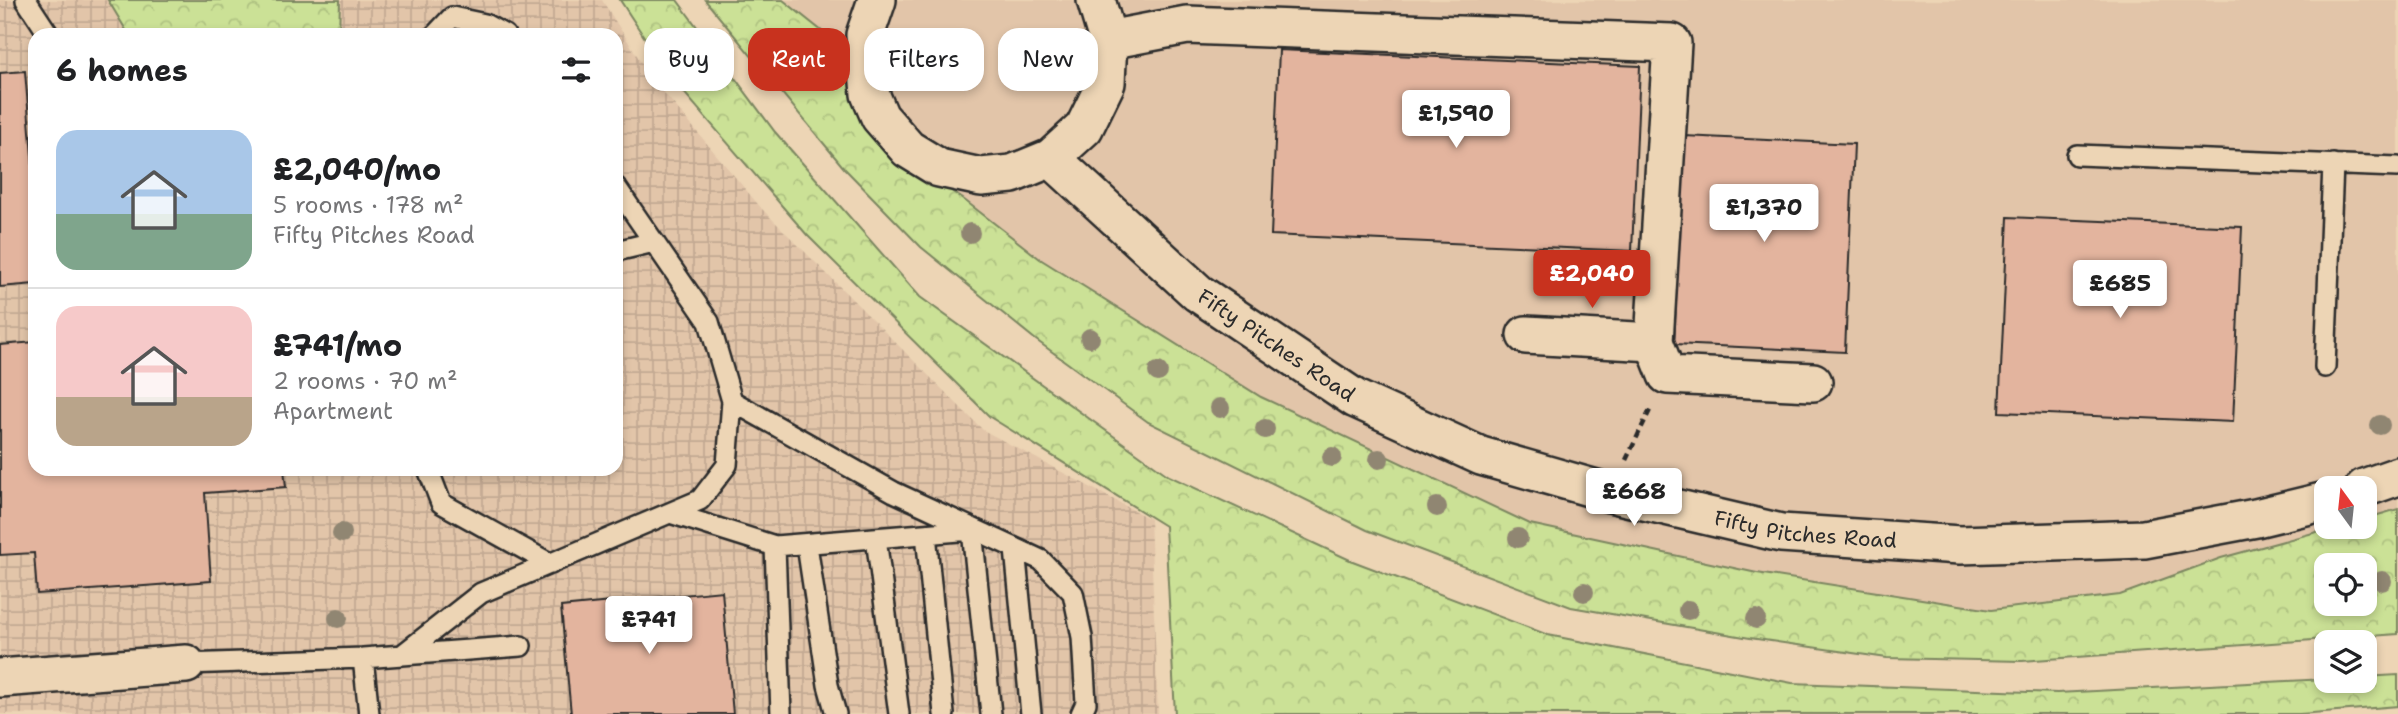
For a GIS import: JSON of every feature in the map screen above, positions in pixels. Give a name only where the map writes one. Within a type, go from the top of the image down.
[{"type":"street","points":[[877,0],[865,35],[870,94],[880,117],[908,149],[939,168],[981,177],[1012,174],[1051,158],[1084,128],[1106,83],[1108,40],[1096,0]]},
{"type":"street","points":[[1108,40],[1187,25],[1672,43],[1660,359]]},
{"type":"street","name":"Fifty Pitches Road","points":[[1051,158],[1198,293],[1356,399],[1481,456],[1610,493],[1781,533],[1960,545],[2144,539],[2314,504]]},
{"type":"street","points":[[1526,335],[1813,382]]},
{"type":"street","points":[[2377,484],[2398,477]]},
{"type":"street","points":[[0,678],[186,664]]},
{"type":"lane","points":[[26,0],[44,28]]},
{"type":"lane","points":[[442,28],[452,17],[492,28]]},
{"type":"lane","points":[[2077,155],[2398,167]]},
{"type":"lane","points":[[2325,367],[2333,164]]},
{"type":"lane","points":[[402,655],[481,593],[700,500],[727,465],[732,401],[709,321],[623,197]]},
{"type":"lane","points":[[623,249],[654,242]]},
{"type":"lane","points":[[732,401],[894,492],[1041,560],[1073,593],[1082,637],[1086,704],[1081,714]]},
{"type":"lane","points":[[431,476],[441,503],[551,564]]},
{"type":"lane","points":[[670,513],[775,546],[972,530]]},
{"type":"lane","points":[[972,530],[991,714]]},
{"type":"lane","points":[[926,534],[944,714]]},
{"type":"lane","points":[[876,538],[899,714]]},
{"type":"lane","points":[[807,545],[828,685],[836,714]]},
{"type":"lane","points":[[775,546],[781,714]]},
{"type":"lane","points":[[1015,549],[1031,714]]},
{"type":"lane","points":[[186,664],[363,658],[522,646]]},
{"type":"lane","points":[[363,658],[369,714]]},
{"type":"path","points":[[1610,493],[1660,359]]},
{"type":"shaded area","points":[[0,0],[602,0],[620,28],[28,28],[28,476],[623,476],[623,33],[644,66],[644,91],[663,91],[762,209],[983,430],[1150,519],[1158,714],[0,714]]},
{"type":"shaded area","points":[[732,0],[2398,0],[2398,634],[2377,636],[2377,630],[2314,630],[2314,640],[2022,661],[1887,658],[1571,607],[1367,530],[1162,410],[827,91],[850,91],[850,28],[761,28]]},
{"type":"green space","points":[[108,0],[340,0],[339,28],[125,28]]},
{"type":"green space","points":[[620,0],[677,0],[698,28],[644,28],[644,37]]},
{"type":"green space","points":[[705,0],[783,0],[818,28],[748,28],[748,52],[734,35],[734,28],[728,28]]},
{"type":"green space","points":[[734,77],[775,132],[920,297],[1169,476],[1350,560],[1548,635],[1792,683],[2057,693],[2314,680],[2314,693],[2377,693],[2377,676],[2398,675],[2398,706],[2300,714],[1175,714],[1165,526],[990,417],[807,235],[683,91],[734,91]]},
{"type":"green space","points":[[850,79],[876,139],[963,199],[1040,259],[1261,397],[1530,524],[1757,573],[1991,610],[2120,595],[2221,558],[2314,533],[2314,539],[2377,539],[2377,515],[2398,509],[2398,634],[2377,636],[2377,630],[2314,630],[2314,640],[2022,661],[1887,658],[1571,607],[1367,530],[1148,422],[1036,340],[921,247],[844,168],[780,91],[850,91]]},
{"type":"building","points":[[1279,50],[1640,66],[1632,251],[1271,235]]},
{"type":"building","points":[[25,71],[28,107],[28,285],[0,287],[0,73]]},
{"type":"building","points":[[1684,136],[1854,144],[1845,352],[1674,344]]},
{"type":"building","points":[[2008,217],[2242,227],[2233,422],[1999,412]]},
{"type":"building","points":[[28,343],[28,476],[285,476],[286,487],[205,493],[211,581],[37,594],[34,553],[0,555],[0,345]]},
{"type":"building","points":[[722,591],[733,714],[571,714],[561,607]]}]
